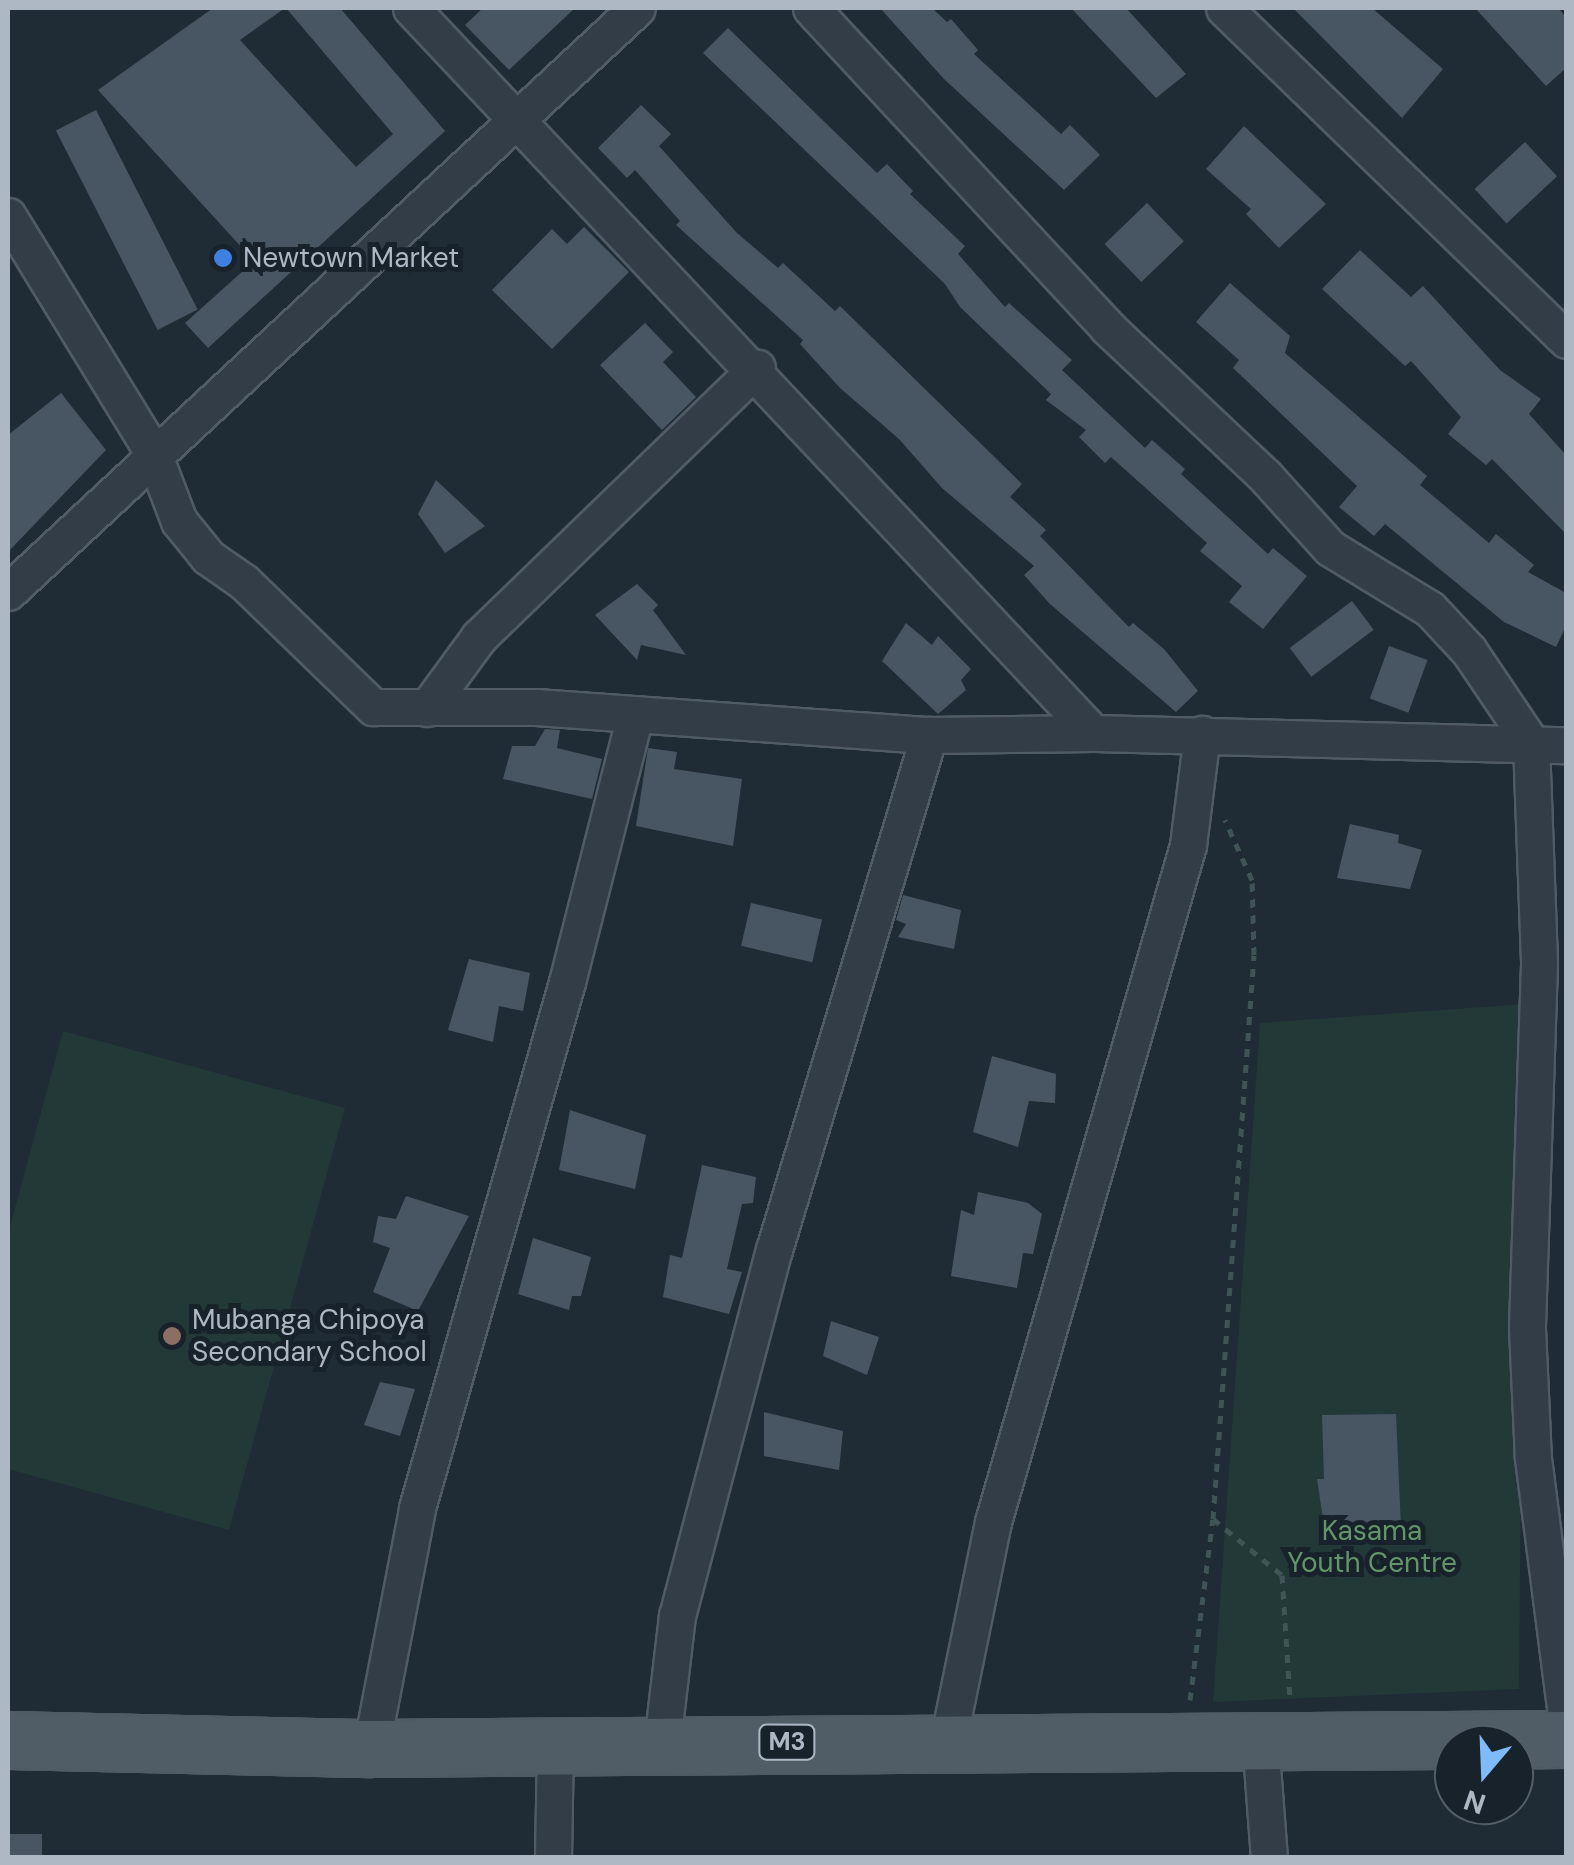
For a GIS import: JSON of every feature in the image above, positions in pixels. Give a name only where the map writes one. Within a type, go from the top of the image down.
[{"type":"main road","name":"M3","points":[[8,1740],[372,1748],[1185,1738],[1566,1739]]},
{"type":"street","points":[[411,8],[756,368],[1093,732]]},
{"type":"street","points":[[811,8],[1108,328],[1265,476],[1330,548],[1430,609],[1470,651],[1531,743],[1538,1004],[1527,1328],[1533,1458],[1566,1717]]},
{"type":"street","points":[[1224,8],[1566,340]]},
{"type":"street","points":[[8,592],[153,453],[518,122],[634,9]]},
{"type":"street","points":[[8,216],[153,453],[179,521],[208,557],[244,582],[357,698],[390,712],[427,708],[634,715],[929,735],[1093,732],[1566,745]]},
{"type":"street","points":[[427,708],[479,637],[756,368]]},
{"type":"street","points":[[372,1748],[416,1508],[567,982],[634,715]]},
{"type":"street","points":[[948,1740],[993,1522],[1188,846],[1202,734]]},
{"type":"street","points":[[662,1744],[677,1616],[779,1232],[929,735]]},
{"type":"street","points":[[1269,1858],[1276,1739]]},
{"type":"street","points":[[554,1858],[555,1744]]},
{"type":"path","points":[[1185,1738],[1213,1519],[1254,955],[1252,880],[1220,809]]},
{"type":"path","points":[[1213,1519],[1282,1575],[1276,1739]]},
{"type":"green space","name":"Kasama Youth Centre","points":[[1525,1004],[1519,1689],[1213,1702],[1260,1023]]},
{"type":"green space","points":[[63,1031],[345,1108],[229,1530],[8,1469],[8,1234]]},
{"type":"building","points":[[213,8],[285,8],[240,40],[356,167],[393,134],[286,8],[340,8],[445,131],[208,348],[185,323],[254,261],[98,90]]},
{"type":"building","points":[[483,8],[575,8],[509,70],[465,25]]},
{"type":"building","points":[[880,8],[932,8],[947,22],[951,19],[978,50],[974,54],[1061,134],[1070,125],[1100,155],[1064,190],[944,79]]},
{"type":"building","points":[[1071,8],[1126,8],[1186,74],[1156,98]]},
{"type":"building","points":[[1293,8],[1372,8],[1443,69],[1402,118]]},
{"type":"building","points":[[1475,8],[1558,8],[1566,17],[1566,68],[1546,86]]},
{"type":"building","points":[[728,28],[877,173],[887,164],[913,191],[910,194],[965,246],[958,254],[1005,307],[1009,303],[1072,360],[1062,370],[1145,448],[1152,440],[1185,469],[1181,474],[1268,554],[1273,548],[1307,576],[1263,629],[1229,602],[1242,586],[1200,551],[1207,543],[1111,457],[1105,463],[1079,437],[1086,430],[1046,400],[1051,394],[960,307],[945,284],[703,53]]},
{"type":"building","points":[[641,105],[671,134],[659,146],[737,233],[778,268],[783,263],[835,311],[840,306],[1022,484],[1010,497],[1046,530],[1040,536],[1129,627],[1133,623],[1164,649],[1198,691],[1176,712],[1050,604],[1024,575],[1034,566],[942,488],[899,439],[840,388],[800,344],[803,340],[676,225],[680,221],[635,170],[627,178],[598,148]]},
{"type":"building","points":[[96,110],[198,310],[158,330],[56,130]]},
{"type":"building","points":[[1244,126],[1326,204],[1279,248],[1246,214],[1251,209],[1206,169]]},
{"type":"building","points":[[1525,142],[1557,176],[1507,223],[1475,189]]},
{"type":"building","points":[[1147,203],[1184,241],[1141,282],[1105,244]]},
{"type":"building","points":[[584,227],[629,272],[552,349],[492,290],[552,229],[567,244]]},
{"type":"building","points":[[1360,250],[1411,297],[1423,286],[1500,370],[1541,399],[1529,414],[1566,455],[1566,534],[1492,459],[1486,465],[1448,434],[1461,417],[1411,361],[1405,366],[1322,289]]},
{"type":"building","points":[[1230,283],[1290,336],[1285,353],[1427,476],[1420,485],[1489,543],[1496,534],[1534,565],[1528,572],[1566,593],[1566,626],[1556,647],[1504,622],[1385,524],[1374,536],[1339,507],[1357,486],[1233,368],[1239,360],[1196,322]]},
{"type":"building","points":[[645,323],[673,352],[663,362],[696,397],[662,430],[600,365]]},
{"type":"building","points":[[61,393],[106,450],[8,552],[8,435]]},
{"type":"building","points":[[436,480],[485,526],[445,553],[418,514]]},
{"type":"building","points":[[637,584],[658,605],[653,610],[686,655],[641,645],[637,660],[595,615]]},
{"type":"building","points":[[1352,601],[1374,630],[1311,677],[1290,648]]},
{"type":"building","points":[[906,623],[932,645],[938,636],[971,669],[961,680],[966,690],[938,714],[882,661]]},
{"type":"building","points":[[1389,646],[1428,660],[1408,713],[1370,699]]},
{"type":"building","points":[[545,729],[560,730],[557,748],[602,759],[592,799],[503,779],[512,746],[535,746]]},
{"type":"building","points":[[648,748],[677,752],[674,769],[742,779],[733,846],[636,826]]},
{"type":"building","points":[[1350,824],[1399,835],[1398,843],[1422,850],[1410,889],[1337,878]]},
{"type":"building","points":[[903,895],[961,910],[954,949],[898,937],[906,924],[896,920]]},
{"type":"building","points":[[751,903],[822,919],[812,962],[741,946]]},
{"type":"building","points":[[469,959],[530,973],[523,1011],[499,1006],[493,1042],[448,1030]]},
{"type":"building","points":[[992,1056],[1056,1074],[1055,1103],[1029,1101],[1018,1147],[973,1132]]},
{"type":"building","points":[[570,1110],[646,1135],[635,1189],[559,1170]]},
{"type":"building","points":[[702,1165],[756,1177],[753,1203],[742,1204],[727,1269],[742,1272],[729,1314],[663,1297],[670,1255],[682,1258]]},
{"type":"building","points":[[978,1192],[1028,1203],[1042,1214],[1033,1254],[1023,1253],[1017,1288],[951,1276],[961,1210],[974,1215]]},
{"type":"building","points":[[406,1196],[469,1216],[418,1311],[373,1292],[390,1248],[373,1242],[378,1216],[396,1219]]},
{"type":"building","points":[[533,1238],[591,1257],[581,1296],[572,1296],[569,1310],[518,1294]]},
{"type":"building","points":[[831,1321],[879,1337],[867,1375],[823,1356]]},
{"type":"building","points":[[380,1382],[415,1389],[400,1436],[364,1425]]},
{"type":"building","points":[[764,1412],[843,1431],[839,1470],[764,1456]]},
{"type":"building","points":[[1396,1414],[1401,1528],[1323,1519],[1317,1479],[1324,1479],[1322,1415]]},
{"type":"building","points":[[8,1834],[42,1834],[42,1858],[8,1858]]},
{"type":"place","name":"Newtown Market","points":[[223,258]]},
{"type":"place","name":"Mubanga Chipoya Secondary School","points":[[172,1336]]}]
